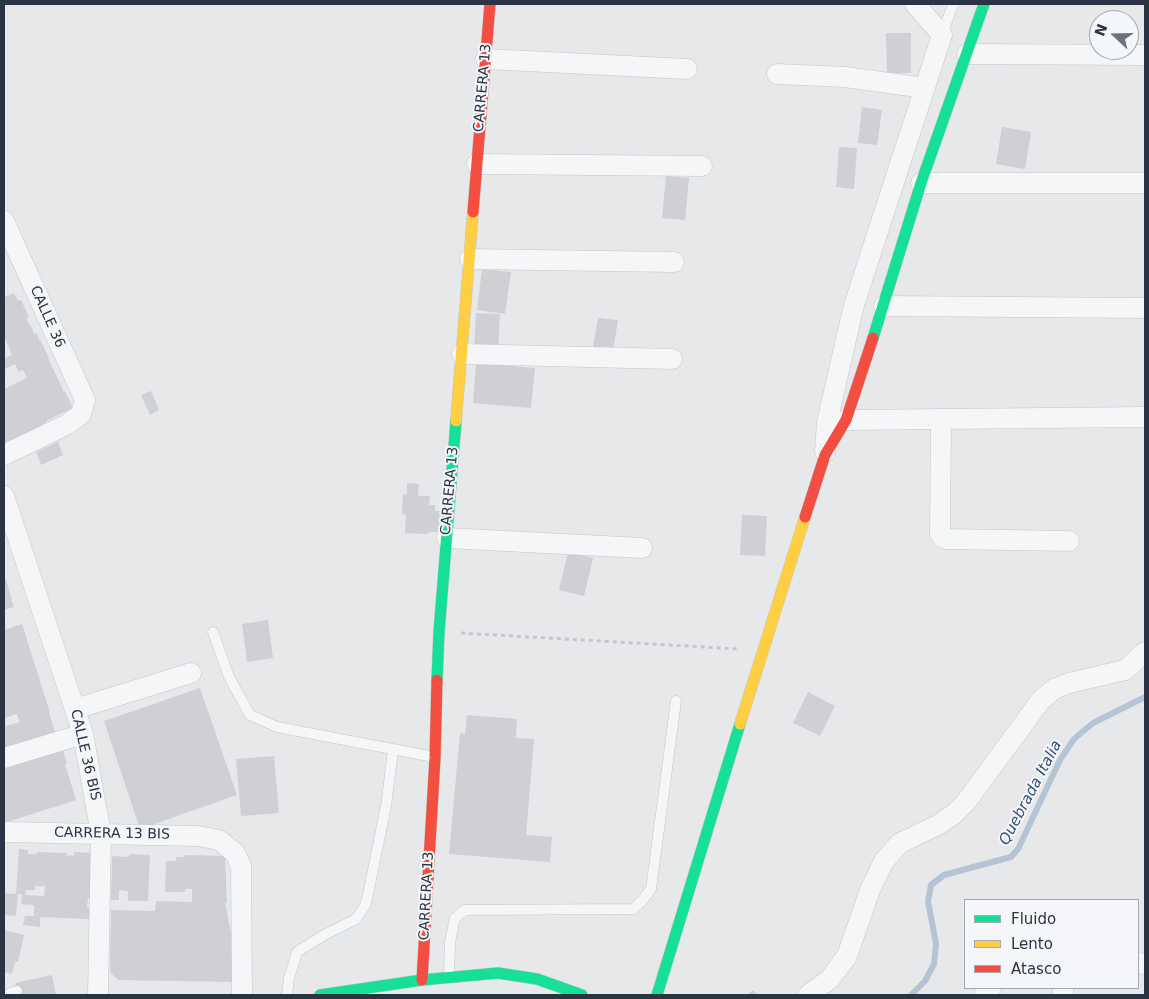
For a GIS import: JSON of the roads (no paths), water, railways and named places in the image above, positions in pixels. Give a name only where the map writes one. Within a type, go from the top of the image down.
[{"type":"street","name":"CARRERA 13","points":[[422,980],[435,758],[439,632],[490,4]]},
{"type":"street","points":[[825,455],[827,422],[854,305],[942,35],[915,4]]},
{"type":"street","points":[[656,995],[762,650],[825,455],[846,420],[884,306],[921,183],[984,4]]},
{"type":"street","points":[[967,54],[1145,55]]},
{"type":"street","points":[[486,59],[687,69]]},
{"type":"street","points":[[777,74],[845,77],[925,88]]},
{"type":"street","points":[[477,164],[702,166]]},
{"type":"street","points":[[921,183],[1145,183]]},
{"type":"street","name":"CALLE 36","points":[[4,221],[85,400],[80,414],[68,424],[4,455]]},
{"type":"street","points":[[470,259],[674,262]]},
{"type":"street","points":[[884,306],[1145,308]]},
{"type":"street","points":[[462,354],[672,359]]},
{"type":"street","points":[[846,420],[1145,417]]},
{"type":"street","points":[[941,419],[940,534],[943,538],[1069,541]]},
{"type":"street","name":"CALLE 36 BIS","points":[[4,496],[83,734],[101,834],[98,995]]},
{"type":"street","points":[[447,538],[642,548]]},
{"type":"street","points":[[808,995],[830,979],[847,956],[870,890],[884,861],[900,843],[938,825],[954,814],[966,802],[1041,700],[1054,689],[1069,683],[1125,670],[1145,652]]},
{"type":"street","points":[[75,709],[191,672]]},
{"type":"street","points":[[4,758],[83,734]]},
{"type":"street","name":"CARRERA 13 BIS","points":[[4,832],[198,836],[219,840],[235,853],[241,866],[242,995]]},
{"type":"street","points":[[320,995],[422,980],[498,973],[536,979],[582,995]]},
{"type":"lane","points":[[942,35],[953,4]]},
{"type":"lane","points":[[213,632],[229,678],[250,715],[277,727],[435,758]]},
{"type":"lane","points":[[449,977],[450,942],[454,918],[465,910],[633,909],[642,902],[650,889],[676,701]]},
{"type":"lane","points":[[287,995],[289,978],[296,952],[356,919],[366,904],[386,806],[393,750]]},
{"type":"waterway","name":"Quebrada Italia","points":[[911,995],[925,981],[934,964],[936,944],[928,901],[931,885],[944,875],[1011,857],[1018,849],[1060,760],[1074,739],[1093,723],[1145,697]]}]
